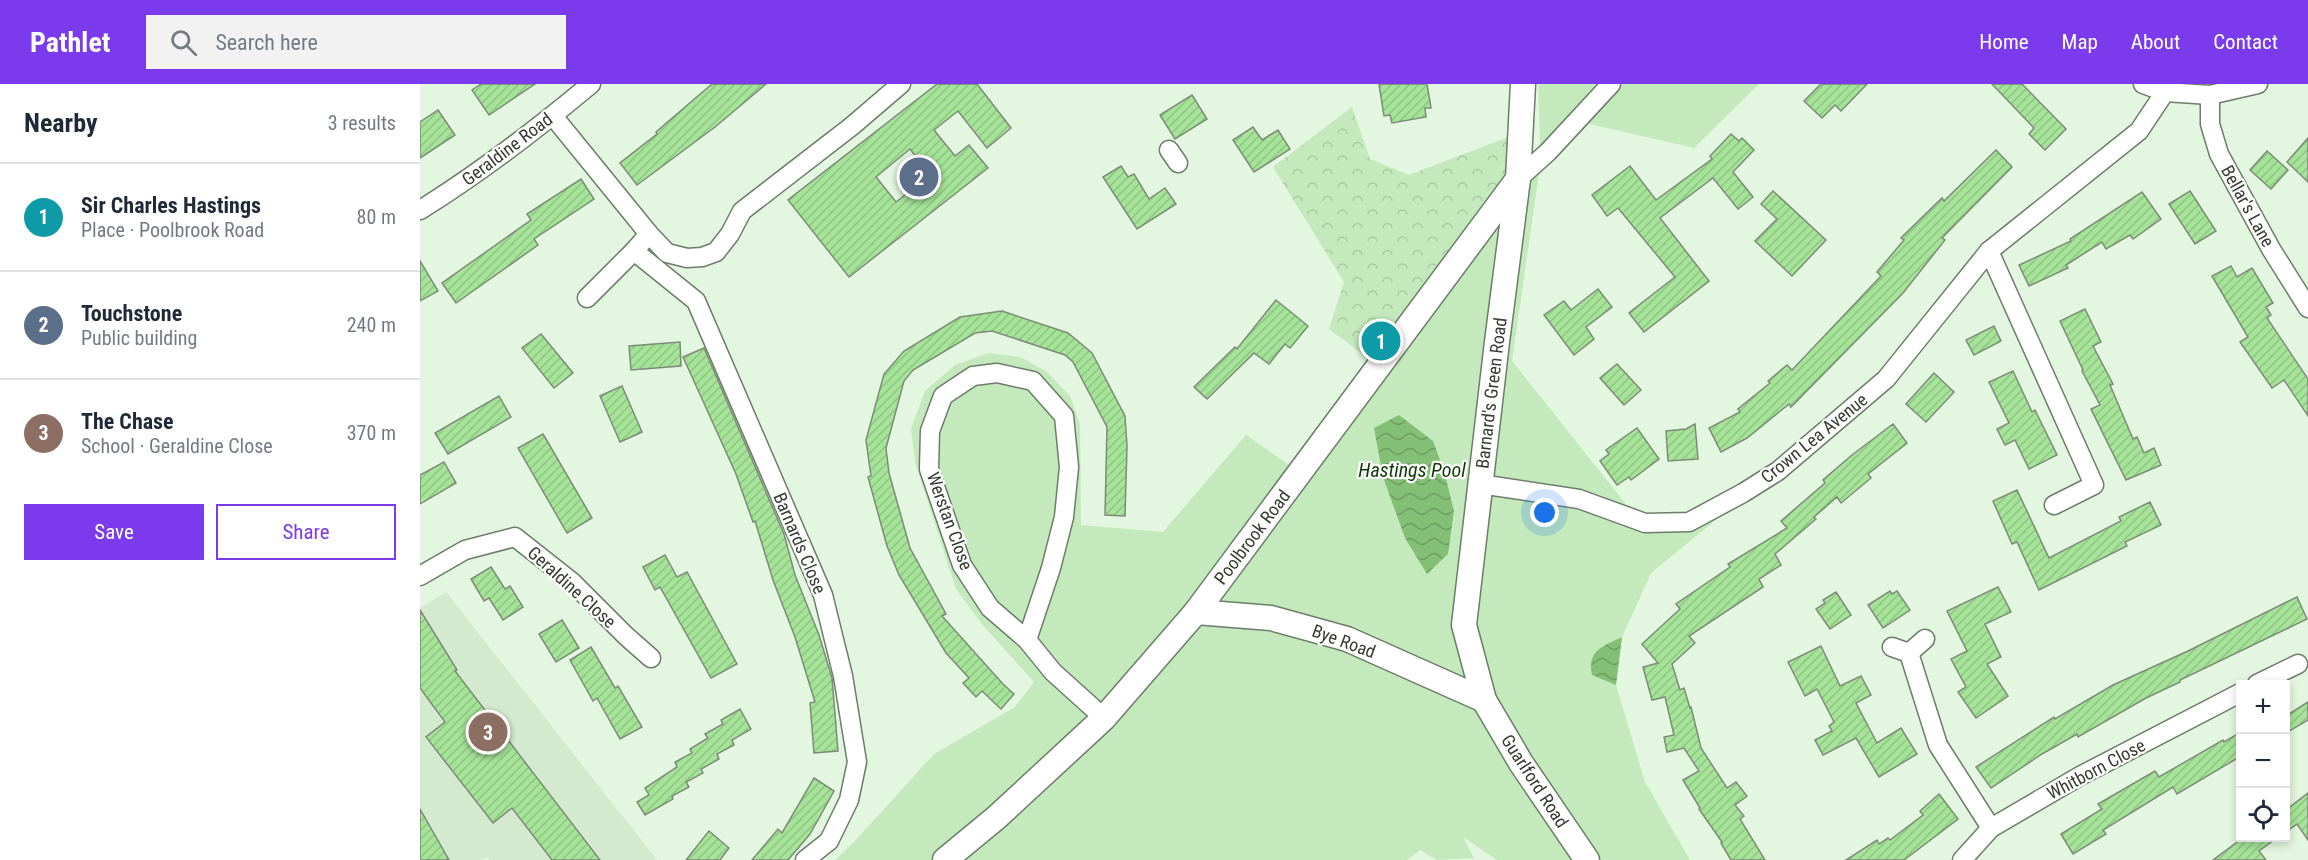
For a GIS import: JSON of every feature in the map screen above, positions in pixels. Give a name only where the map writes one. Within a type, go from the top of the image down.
[{"type":"main road","name":"Barnard's Green Road","points":[[1484,700],[1464,625],[1518,179],[1523,84]]},
{"type":"main road","name":"Poolbrook Road","points":[[945,860],[997,817],[1104,718],[1196,612],[1518,179]]},
{"type":"main road","name":"Bye Road","points":[[1196,612],[1271,618],[1347,639],[1484,700]]},
{"type":"main road","name":"Guarlford Road","points":[[1484,700],[1521,763],[1587,860]]},
{"type":"street","name":"Geraldine Road","points":[[420,210],[456,187],[553,116],[591,84]]},
{"type":"street","points":[[553,116],[667,253],[687,258],[702,257],[716,252],[730,234],[742,211],[852,126],[901,84]]},
{"type":"street","points":[[1518,179],[1548,152],[1611,84]]},
{"type":"street","points":[[2144,84],[2165,92],[2210,95],[2258,84]]},
{"type":"street","name":"Crown Lea Avenue","points":[[1480,484],[1579,499],[1645,523],[1689,522],[1743,493],[1778,471],[1886,379],[1989,251],[2139,131],[2165,92]]},
{"type":"street","name":"Bellar's Lane","points":[[2210,95],[2210,124],[2219,154],[2271,249],[2308,308]]},
{"type":"street","points":[[587,298],[649,234]]},
{"type":"street","name":"Barnards Close","points":[[634,251],[696,301],[823,595],[843,676],[857,762],[849,800],[829,841],[804,860]]},
{"type":"street","points":[[1989,251],[2094,484],[2054,505]]},
{"type":"street","name":"Werstan Close","points":[[1027,640],[1051,568],[1064,517],[1069,467],[1064,416],[1033,381],[998,373],[973,376],[943,396],[930,431],[929,469],[962,565],[990,608],[1027,640],[1053,672],[1104,718]]},
{"type":"street","name":"Geraldine Close","points":[[420,576],[465,550],[516,537],[572,582],[651,658]]},
{"type":"street","points":[[1925,639],[1901,650],[1938,745],[1991,828]]},
{"type":"street","points":[[2265,680],[2298,664]]},
{"type":"street","name":"Whitborn Close","points":[[1961,859],[1991,828],[2080,776],[2236,696]]},
{"type":"shaded area","points":[[446,592],[657,860],[490,860],[487,857],[481,860],[420,860],[420,608]]},
{"type":"green space","points":[[1538,84],[1759,84],[1694,148],[1585,123],[1539,173],[1512,361],[1629,508],[1650,516],[1717,519],[1651,573],[1622,637],[1616,685],[1645,782],[1690,860],[1497,860],[1463,837],[1474,858],[1437,860],[1420,850],[1407,860],[835,860],[934,754],[1015,707],[1034,682],[981,623],[956,589],[915,462],[911,429],[925,391],[955,365],[989,353],[1020,357],[1046,371],[1070,396],[1080,425],[1081,525],[1163,532],[1246,435],[1305,476],[1520,193],[1540,142]]},
{"type":"green space","points":[[1352,107],[1370,159],[1409,175],[1508,137],[1507,174],[1369,359],[1329,329],[1344,282],[1273,167]]},
{"type":"water","name":"Hastings Pool","points":[[1399,415],[1433,441],[1444,471],[1454,511],[1448,554],[1427,574],[1405,538],[1383,477],[1374,428]]},
{"type":"water","points":[[1622,637],[1616,685],[1592,675],[1594,654],[1603,646]]},
{"type":"building","points":[[481,84],[535,84],[489,115],[472,90]]},
{"type":"building","points":[[712,84],[766,84],[715,127],[637,185],[620,163],[657,134],[656,132]]},
{"type":"building","points":[[937,84],[977,84],[1011,128],[987,148],[958,111],[934,130],[955,156],[969,145],[988,168],[849,277],[788,200]],"holes":[[[910,149],[930,175],[896,202],[876,177]]]},
{"type":"building","points":[[1379,84],[1427,84],[1431,108],[1425,108],[1426,117],[1392,123],[1390,115],[1384,116]]},
{"type":"building","points":[[1821,84],[1867,84],[1841,111],[1835,105],[1822,118],[1804,101]]},
{"type":"building","points":[[1992,84],[2022,84],[2066,129],[2045,150],[2029,134],[2034,128]]},
{"type":"building","points":[[1192,95],[1207,119],[1175,139],[1160,115]]},
{"type":"building","points":[[438,110],[455,135],[420,158],[420,122]]},
{"type":"building","points":[[1253,127],[1262,140],[1278,130],[1290,149],[1254,172],[1233,140]]},
{"type":"building","points":[[1731,134],[1739,141],[1742,138],[1754,150],[1733,172],[1753,197],[1738,209],[1713,178],[1660,218],[1709,281],[1644,332],[1629,313],[1675,277],[1618,208],[1607,216],[1592,195],[1630,166],[1656,200],[1712,159],[1710,156]]},
{"type":"building","points":[[2308,138],[2308,182],[2287,162]]},
{"type":"building","points":[[1996,150],[2012,167],[1942,238],[1945,240],[1903,293],[1791,407],[1789,404],[1747,438],[1721,452],[1709,428],[1740,412],[1738,409],[1770,383],[1768,381],[1787,365],[1792,370],[1881,276],[1877,272],[1904,240],[1901,238],[1942,198],[1944,201]]},
{"type":"building","points":[[2267,151],[2288,170],[2271,189],[2250,170]]},
{"type":"building","points":[[1121,166],[1128,177],[1134,174],[1149,199],[1165,188],[1176,204],[1137,229],[1103,177]]},
{"type":"building","points":[[581,179],[594,199],[534,239],[538,245],[456,303],[442,283],[531,220],[527,214]]},
{"type":"building","points":[[1773,191],[1826,240],[1792,276],[1755,241],[1777,219],[1761,204]]},
{"type":"building","points":[[2190,191],[2216,231],[2195,244],[2169,204]]},
{"type":"building","points":[[2142,192],[2161,219],[2133,239],[2130,235],[2106,249],[2102,242],[2066,265],[2068,268],[2029,286],[2019,265],[2071,241],[2070,239]]},
{"type":"building","points":[[420,261],[438,291],[420,301]]},
{"type":"building","points":[[2231,266],[2237,277],[2252,268],[2273,303],[2266,307],[2271,315],[2267,318],[2308,379],[2308,416],[2284,380],[2272,388],[2240,342],[2248,337],[2212,276]]},
{"type":"building","points":[[1598,289],[1612,307],[1586,327],[1594,339],[1574,355],[1544,315],[1564,301],[1571,310]]},
{"type":"building","points":[[1276,300],[1308,326],[1290,348],[1285,344],[1269,364],[1254,353],[1207,399],[1194,387],[1235,347],[1237,349]]},
{"type":"building","points":[[2085,309],[2101,342],[2093,346],[2113,384],[2110,385],[2133,439],[2137,437],[2144,453],[2154,448],[2161,465],[2126,480],[2091,409],[2100,405],[2060,321]]},
{"type":"building","points":[[1002,311],[1068,333],[1092,353],[1125,416],[1127,446],[1125,516],[1105,515],[1107,427],[1073,362],[1065,355],[992,331],[975,333],[913,370],[904,381],[886,448],[889,473],[910,548],[946,614],[942,616],[1014,694],[1001,709],[982,691],[976,697],[963,683],[969,678],[946,653],[899,575],[887,546],[868,477],[871,476],[866,440],[884,374],[904,351],[960,317]]},
{"type":"building","points":[[1994,326],[2001,341],[1974,355],[1966,340]]},
{"type":"building","points":[[541,334],[573,373],[554,388],[522,348]]},
{"type":"building","points":[[680,342],[681,366],[631,370],[629,346]]},
{"type":"building","points":[[704,348],[784,534],[795,575],[819,635],[832,678],[838,751],[814,753],[810,703],[815,702],[795,637],[773,580],[755,521],[753,522],[736,474],[683,357]]},
{"type":"building","points":[[1617,364],[1641,390],[1624,405],[1600,378]]},
{"type":"building","points":[[2013,371],[2032,412],[2035,410],[2057,455],[2029,469],[2015,440],[2005,445],[1997,429],[2009,423],[1989,382]]},
{"type":"building","points":[[1934,373],[1954,392],[1926,422],[1906,404]]},
{"type":"building","points":[[622,386],[642,432],[620,442],[600,396]]},
{"type":"building","points":[[499,396],[511,417],[448,454],[435,433]]},
{"type":"building","points":[[1695,424],[1698,459],[1668,461],[1666,431],[1686,429]]},
{"type":"building","points":[[1893,424],[1907,443],[1868,474],[1871,478],[1841,503],[1837,497],[1814,517],[1816,519],[1775,554],[1781,565],[1759,579],[1763,587],[1689,636],[1695,643],[1672,664],[1680,690],[1684,688],[1691,707],[1701,748],[1727,788],[1736,782],[1747,796],[1735,805],[1744,816],[1740,819],[1765,860],[1731,860],[1683,780],[1699,771],[1684,748],[1667,752],[1664,737],[1674,735],[1665,697],[1652,700],[1643,667],[1658,663],[1642,644],[1680,609],[1676,604],[1730,567],[1728,564],[1787,528],[1781,521],[1825,483],[1823,480]]},
{"type":"building","points":[[1637,428],[1659,459],[1631,480],[1629,477],[1617,485],[1600,461],[1609,454],[1606,450]]},
{"type":"building","points":[[543,434],[592,518],[567,533],[518,448]]},
{"type":"building","points":[[444,462],[456,483],[420,504],[420,475]]},
{"type":"building","points":[[2017,490],[2049,558],[2121,521],[2119,517],[2150,502],[2161,525],[2125,542],[2127,546],[2039,590],[2017,542],[2012,544],[1993,501]]},
{"type":"building","points":[[665,555],[677,577],[687,572],[737,664],[711,678],[660,587],[655,590],[643,567]]},
{"type":"building","points":[[491,567],[505,589],[510,586],[523,607],[503,620],[489,598],[484,601],[471,579]]},
{"type":"building","points":[[1998,587],[2011,612],[1985,624],[2001,657],[1987,664],[2008,696],[1976,718],[1958,692],[1966,687],[1951,659],[1967,651],[1947,611]]},
{"type":"building","points":[[1890,591],[1892,594],[1897,591],[1910,610],[1883,628],[1868,605]]},
{"type":"building","points":[[1836,592],[1851,615],[1830,629],[1816,609],[1825,603],[1823,600]]},
{"type":"building","points":[[2297,597],[2307,619],[2180,680],[2078,737],[2077,734],[1991,788],[1976,767],[2054,717],[2055,719],[2113,685]]},
{"type":"building","points":[[420,610],[457,670],[455,671],[600,860],[552,860],[512,808],[493,823],[426,737],[445,722],[420,688]]},
{"type":"building","points":[[562,620],[579,648],[556,662],[539,634]]},
{"type":"building","points":[[1821,646],[1840,686],[1861,676],[1871,695],[1856,703],[1877,743],[1901,728],[1917,754],[1879,777],[1856,738],[1823,755],[1815,740],[1832,731],[1829,726],[1834,722],[1817,689],[1805,696],[1788,662]]},
{"type":"building","points":[[591,647],[615,688],[618,686],[642,727],[620,739],[597,698],[593,701],[570,660]]},
{"type":"building","points":[[2308,702],[2308,720],[2290,731],[2290,713]]},
{"type":"building","points":[[740,709],[751,729],[732,740],[734,745],[717,754],[719,759],[701,769],[703,773],[686,782],[689,787],[645,815],[637,802],[649,795],[645,788],[677,767],[675,762],[692,753],[690,749],[708,738],[705,734],[723,724],[721,720]]},
{"type":"building","points":[[2236,735],[2236,759],[2177,794],[2173,787],[2103,830],[2106,834],[2073,854],[2061,834],[2102,809],[2098,804],[2155,771],[2159,777],[2223,740],[2224,742]]},
{"type":"building","points":[[814,778],[834,791],[810,834],[788,860],[752,860],[778,829],[782,833]]},
{"type":"building","points":[[2308,793],[2308,840],[2297,824],[2290,829],[2290,807]]},
{"type":"building","points":[[1939,794],[1958,819],[1904,860],[1846,860],[1877,840],[1879,844],[1888,838],[1890,840],[1923,815],[1920,811]]},
{"type":"building","points":[[420,809],[449,860],[420,860]]},
{"type":"building","points":[[709,831],[729,848],[720,860],[686,860]]},
{"type":"building","points":[[2237,842],[2271,842],[2259,851],[2266,860],[2213,860]]},
{"type":"place","name":"Touchstone","points":[[919,177]]},
{"type":"place","name":"Sir Charles Hastings","points":[[1381,341]]},
{"type":"place","name":"The Chase","points":[[488,732]]}]
